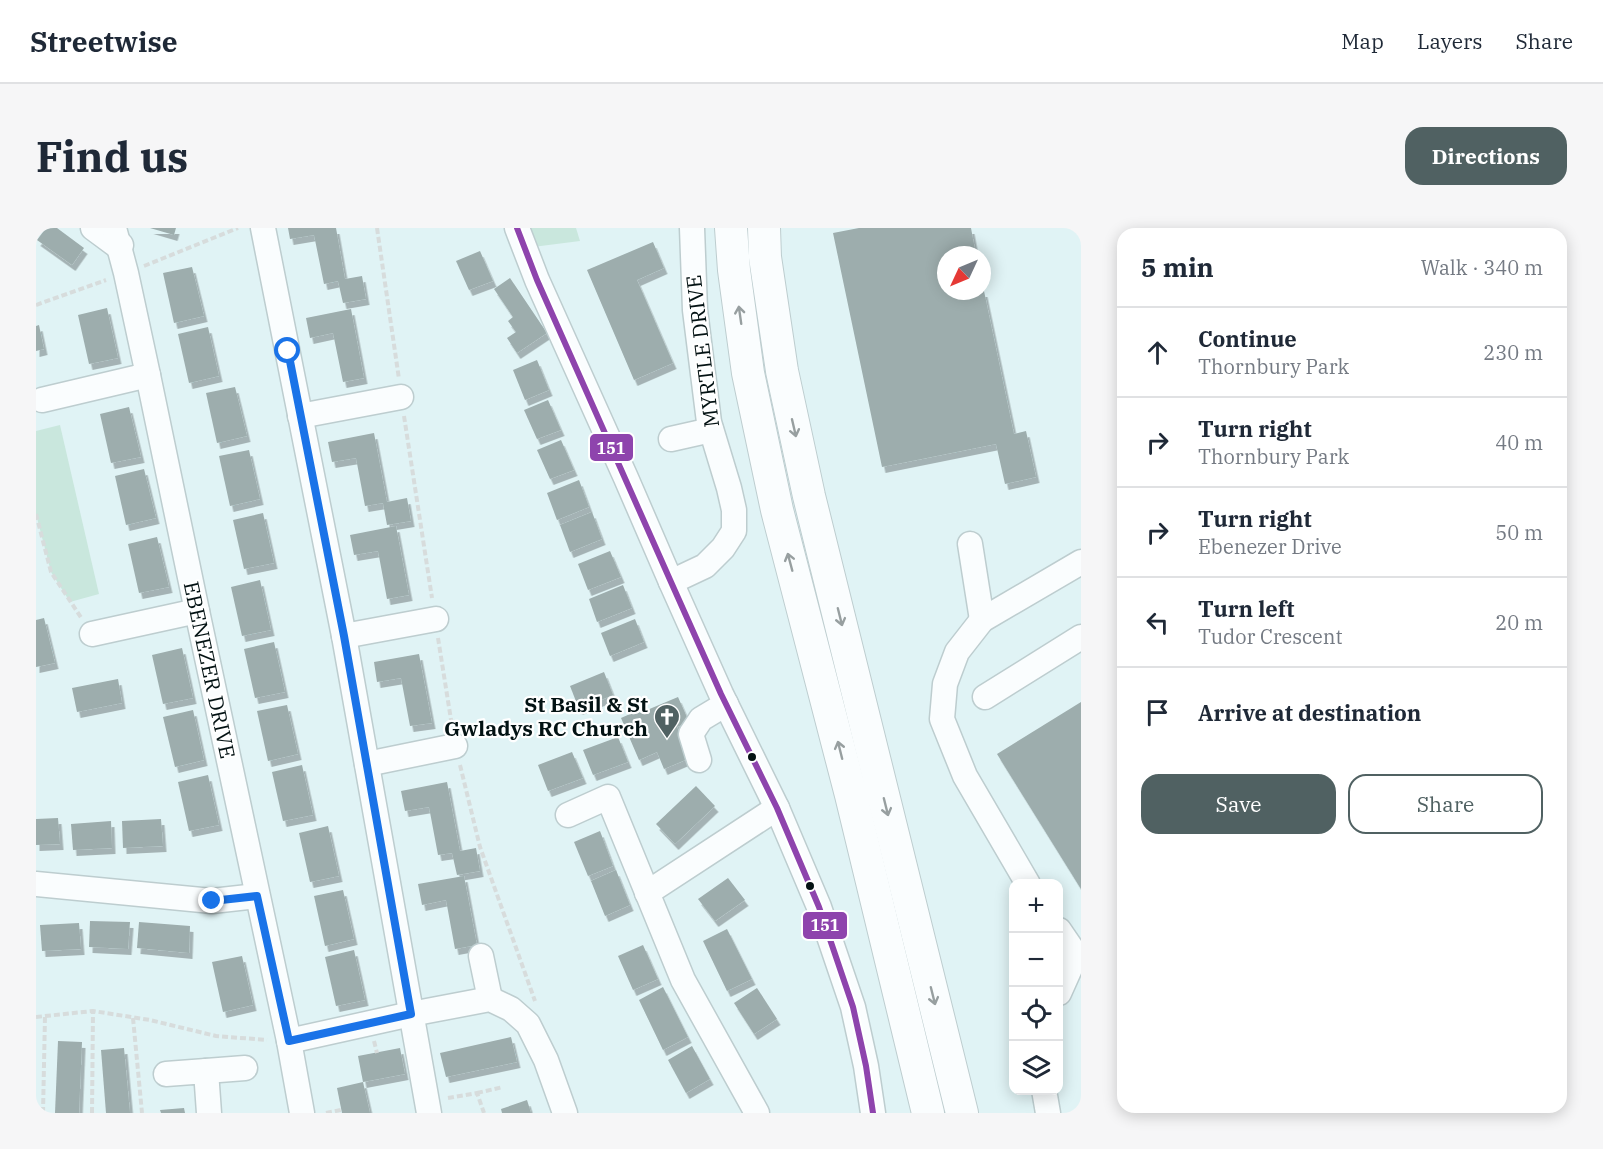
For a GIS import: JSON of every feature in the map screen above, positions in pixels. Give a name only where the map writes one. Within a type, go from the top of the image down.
[{"type":"main road","points":[[731,228],[734,270],[748,373],[777,510],[831,715],[928,1113]]},
{"type":"main road","points":[[764,228],[765,257],[782,371],[802,462],[962,1113]]},
{"type":"main road","points":[[876,895],[915,1113]]},
{"type":"street","points":[[93,228],[120,235]]},
{"type":"street","points":[[263,228],[344,636],[428,1108]]},
{"type":"street","points":[[517,228],[537,280],[671,582],[726,704],[777,808],[819,907],[853,1007],[866,1066],[873,1113]]},
{"type":"street","name":"MYRTLE DRIVE","points":[[671,582],[705,566],[723,548],[734,531],[734,510],[729,488],[709,422],[695,310],[692,228]]},
{"type":"street","name":"EBENEZER DRIVE","points":[[120,235],[289,1041],[302,1113]]},
{"type":"street","points":[[42,400],[148,375]]},
{"type":"street","points":[[300,416],[401,397]]},
{"type":"street","points":[[671,439],[711,430]]},
{"type":"street","points":[[970,544],[981,620]]},
{"type":"street","points":[[1025,879],[965,776],[942,719],[945,684],[957,652],[981,620],[1081,562]]},
{"type":"street","points":[[92,634],[197,611]]},
{"type":"street","points":[[344,636],[435,620]]},
{"type":"street","points":[[985,697],[1081,637]]},
{"type":"street","points":[[699,760],[691,734],[701,719],[726,704]]},
{"type":"street","points":[[367,764],[455,746]]},
{"type":"street","points":[[568,815],[608,797],[683,980],[757,1113]]},
{"type":"street","points":[[647,893],[777,808]]},
{"type":"street","points":[[36,884],[212,901],[257,896]]},
{"type":"street","points":[[1061,933],[1078,953],[1062,987]]},
{"type":"street","points":[[481,956],[490,999]]},
{"type":"street","points":[[289,1041],[490,999],[511,1009],[528,1024],[546,1060],[565,1113]]},
{"type":"street","points":[[166,1074],[245,1068]]},
{"type":"street","points":[[206,1071],[209,1108]]},
{"type":"street","points":[[1045,1095],[1048,1113]]},
{"type":"path","points":[[377,228],[455,746],[480,847],[536,1002]]},
{"type":"path","points":[[36,514],[51,572],[92,634]]},
{"type":"path","points":[[36,1017],[93,1011],[150,1020],[216,1036],[289,1041]]},
{"type":"path","points":[[93,1011],[93,1113]]},
{"type":"path","points":[[43,1113],[45,1016]]},
{"type":"path","points":[[133,1018],[142,1113]]},
{"type":"path","points":[[428,1108],[503,1087]]},
{"type":"path","points":[[477,1093],[484,1113]]},
{"type":"path","points":[[326,1113],[341,1110]]},
{"type":"green space","points":[[517,228],[576,228],[580,241],[525,248]]},
{"type":"green space","points":[[60,425],[99,594],[70,602],[51,572],[36,514],[36,431]]},
{"type":"building","points":[[46,228],[57,228],[84,248],[72,265],[37,240]]},
{"type":"building","points":[[150,228],[176,228],[174,235]]},
{"type":"building","points":[[288,228],[336,228],[345,279],[362,276],[366,299],[343,303],[338,281],[324,284],[314,235],[290,239]]},
{"type":"building","points":[[859,228],[971,228],[974,246],[937,246],[937,300],[986,300],[1014,434],[1026,431],[1036,477],[1005,484],[996,444],[882,467],[833,233]]},
{"type":"building","points":[[653,242],[664,268],[637,280],[673,363],[634,380],[587,270]]},
{"type":"building","points":[[480,251],[493,281],[469,290],[456,261]]},
{"type":"building","points":[[192,267],[204,316],[174,323],[163,273]]},
{"type":"building","points":[[510,278],[547,333],[517,353],[507,338],[516,332],[508,321],[513,317],[494,289]]},
{"type":"building","points":[[107,308],[118,358],[89,364],[78,315]]},
{"type":"building","points":[[351,309],[364,378],[343,382],[333,333],[310,338],[306,318]]},
{"type":"building","points":[[39,325],[44,349],[36,351],[36,326]]},
{"type":"building","points":[[208,327],[219,376],[189,383],[178,334]]},
{"type":"building","points":[[537,360],[549,390],[525,400],[513,370]]},
{"type":"building","points":[[235,387],[247,436],[217,443],[206,393]]},
{"type":"building","points":[[548,400],[561,430],[537,439],[524,410]]},
{"type":"building","points":[[129,407],[141,457],[111,463],[100,414]]},
{"type":"building","points":[[374,433],[387,502],[407,498],[411,521],[387,525],[383,503],[365,506],[356,458],[332,462],[328,442]]},
{"type":"building","points":[[561,440],[574,470],[550,479],[537,450]]},
{"type":"building","points":[[249,450],[260,499],[230,506],[219,456]]},
{"type":"building","points":[[144,469],[156,518],[126,525],[115,476]]},
{"type":"building","points":[[579,480],[589,507],[557,520],[547,493]]},
{"type":"building","points":[[592,512],[602,539],[570,552],[560,525]]},
{"type":"building","points":[[263,513],[274,563],[244,569],[233,520]]},
{"type":"building","points":[[396,526],[409,595],[387,599],[378,551],[354,555],[350,535]]},
{"type":"building","points":[[157,537],[169,587],[139,593],[128,544]]},
{"type":"building","points":[[610,551],[621,577],[588,590],[578,564]]},
{"type":"building","points":[[260,580],[271,630],[242,636],[231,587]]},
{"type":"building","points":[[623,585],[632,608],[597,622],[589,599]]},
{"type":"building","points":[[44,618],[55,663],[36,667],[36,620]]},
{"type":"building","points":[[635,619],[644,642],[610,656],[601,633]]},
{"type":"building","points":[[274,642],[285,692],[255,698],[244,649]]},
{"type":"building","points":[[182,648],[193,698],[163,704],[152,655]]},
{"type":"building","points":[[419,654],[432,723],[410,726],[401,678],[377,682],[374,662]]},
{"type":"building","points":[[604,672],[613,695],[579,709],[570,686]]},
{"type":"building","points":[[118,679],[122,703],[77,712],[72,688]]},
{"type":"building","name":"St Basil & St Gwladys RC Church","points":[[678,697],[689,722],[677,727],[690,758],[664,769],[657,752],[639,760],[621,718],[639,710],[640,713]]},
{"type":"building","points":[[1081,702],[1081,889],[997,754]]},
{"type":"building","points":[[287,705],[298,754],[268,761],[257,711]]},
{"type":"building","points":[[193,710],[204,760],[175,767],[163,717]]},
{"type":"building","points":[[618,737],[628,762],[593,775],[583,750]]},
{"type":"building","points":[[572,752],[583,778],[548,791],[538,765]]},
{"type":"building","points":[[302,765],[313,815],[283,821],[272,772]]},
{"type":"building","points":[[208,775],[219,825],[189,831],[178,782]]},
{"type":"building","points":[[447,782],[460,851],[476,848],[480,871],[457,875],[452,853],[438,855],[429,807],[405,811],[401,791]]},
{"type":"building","points":[[696,786],[715,806],[675,844],[656,824]]},
{"type":"building","points":[[58,818],[60,844],[36,845],[36,819]]},
{"type":"building","points":[[161,819],[163,846],[123,848],[122,821]]},
{"type":"building","points":[[111,821],[112,848],[73,850],[71,824]]},
{"type":"building","points":[[328,826],[339,876],[310,882],[299,833]]},
{"type":"building","points":[[600,831],[613,866],[588,876],[574,842]]},
{"type":"building","points":[[616,870],[630,905],[605,916],[591,881]]},
{"type":"building","points":[[464,876],[477,945],[455,949],[446,900],[422,905],[418,884]]},
{"type":"building","points":[[728,878],[745,900],[715,921],[698,899]]},
{"type":"building","points":[[343,890],[354,939],[325,946],[314,896]]},
{"type":"building","points":[[90,921],[130,922],[128,949],[89,947]]},
{"type":"building","points":[[139,922],[190,926],[189,953],[137,948]]},
{"type":"building","points":[[79,923],[81,949],[42,951],[40,925]]},
{"type":"building","points":[[727,929],[752,979],[727,991],[703,941]]},
{"type":"building","points":[[643,945],[658,979],[633,990],[618,956]]},
{"type":"building","points":[[354,950],[365,1000],[336,1006],[325,957]]},
{"type":"building","points":[[242,956],[253,1005],[223,1012],[212,962]]},
{"type":"building","points":[[663,987],[688,1037],[663,1050],[639,1000]]},
{"type":"building","points":[[757,988],[777,1019],[754,1034],[734,1003]]},
{"type":"building","points":[[511,1037],[517,1062],[446,1077],[440,1053]]},
{"type":"building","points":[[58,1041],[82,1042],[79,1113],[55,1113]]},
{"type":"building","points":[[692,1046],[710,1079],[686,1093],[668,1060]]},
{"type":"building","points":[[124,1048],[130,1113],[106,1113],[101,1050]]},
{"type":"building","points":[[400,1048],[405,1074],[363,1082],[358,1056]]},
{"type":"building","points":[[363,1082],[370,1113],[342,1113],[337,1088]]},
{"type":"building","points":[[527,1100],[531,1113],[502,1113],[501,1109]]},
{"type":"building","points":[[184,1108],[185,1113],[161,1113],[160,1110]]},
{"type":"transit line","name":"151","points":[[517,228],[537,280],[671,582],[721,694],[777,808],[819,907],[853,1007],[866,1066],[873,1113]]},
{"type":"place","name":"St Basil & St Gwladys RC Church","points":[[667,740]]},
{"type":"route","points":[[212,901],[257,896],[289,1041],[411,1014],[344,636],[288,351]]}]
